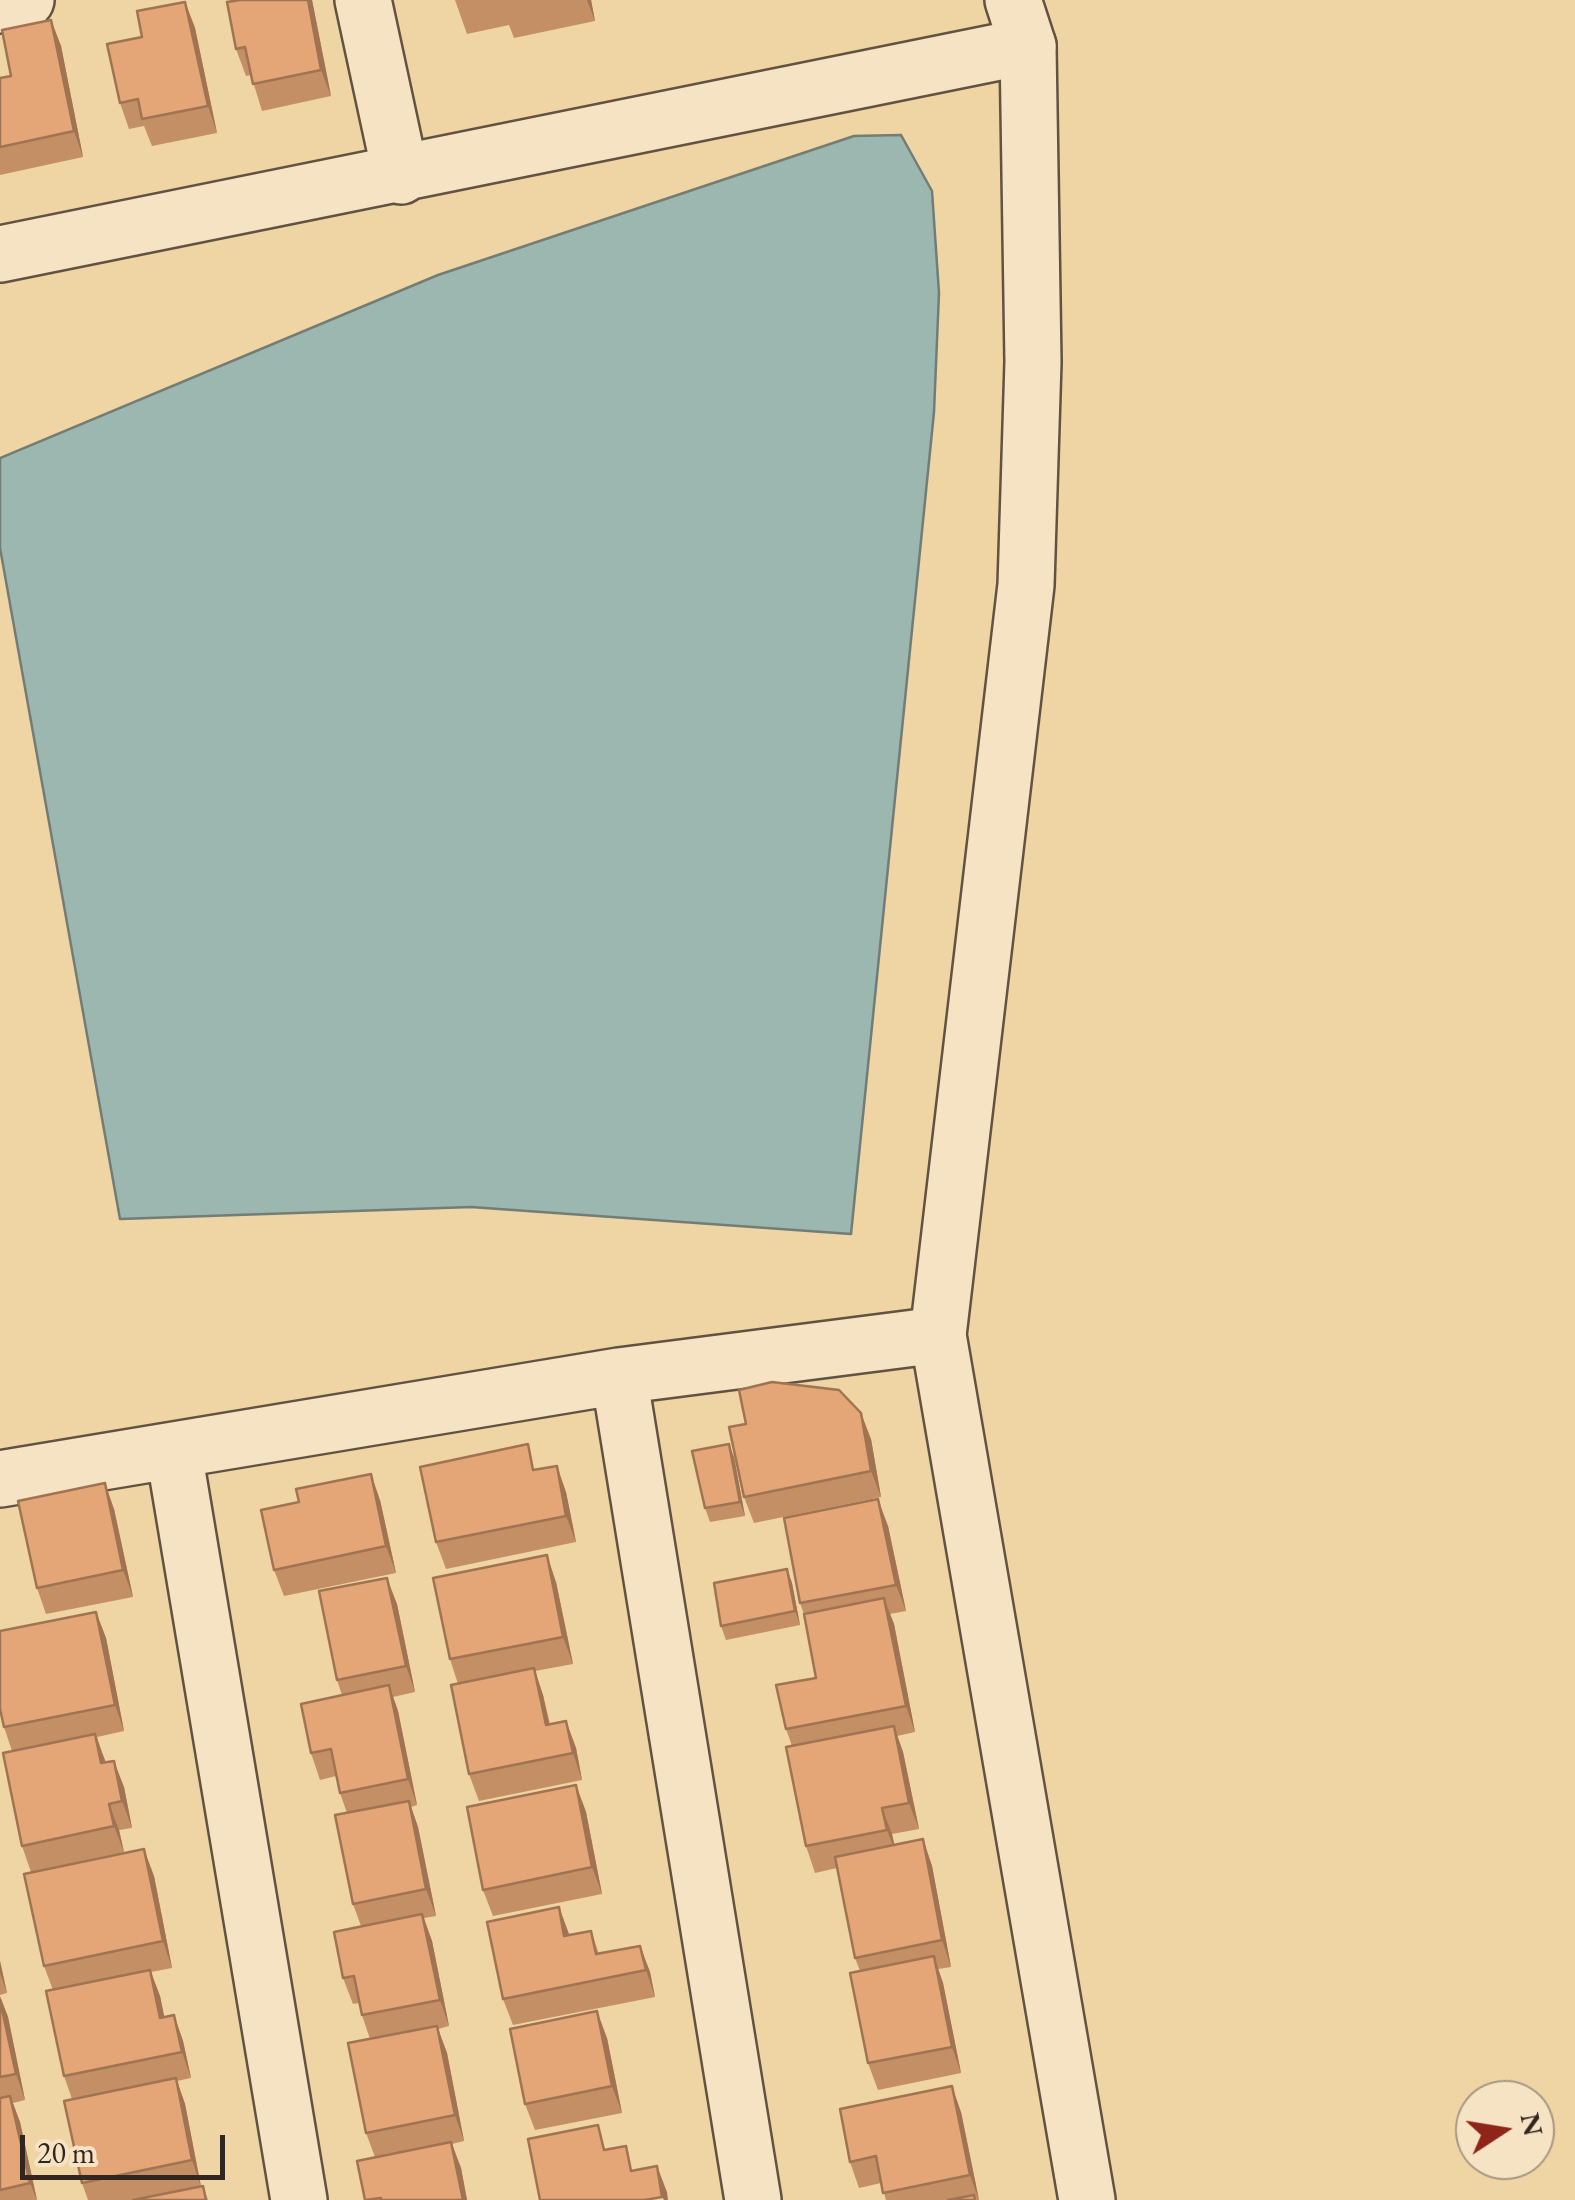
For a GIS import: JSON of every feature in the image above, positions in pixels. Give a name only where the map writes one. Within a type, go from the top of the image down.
[{"type":"street","points":[[0,5],[26,0]]},
{"type":"street","points":[[363,0],[402,176]]},
{"type":"street","points":[[0,254],[402,176],[1021,23],[1034,362],[1026,585],[938,1336],[1087,2200]]},
{"type":"street","points":[[0,1479],[620,1376],[938,1336]]},
{"type":"street","points":[[620,1376],[753,2200]]},
{"type":"street","points":[[174,1452],[298,2200]]},
{"type":"water","points":[[901,135],[932,191],[939,293],[934,412],[851,1234],[471,1207],[120,1219],[0,548],[0,458],[438,275],[854,136]]},
{"type":"building","points":[[308,0],[321,70],[253,84],[245,47],[236,49],[227,2]]},
{"type":"building","points":[[185,2],[208,106],[142,119],[138,99],[120,103],[107,44],[142,37],[137,11]]},
{"type":"building","points":[[51,20],[74,131],[0,147],[0,78],[11,76],[2,30]]},
{"type":"building","points":[[772,1382],[839,1390],[861,1413],[871,1471],[744,1497],[729,1427],[746,1424],[739,1390]]},
{"type":"building","points":[[528,1444],[533,1470],[557,1466],[566,1516],[436,1542],[420,1467]]},
{"type":"building","points":[[729,1444],[740,1502],[705,1508],[692,1451]]},
{"type":"building","points":[[371,1474],[386,1546],[274,1570],[261,1510],[299,1502],[296,1489]]},
{"type":"building","points":[[105,1483],[123,1570],[37,1588],[18,1501]]},
{"type":"building","points":[[878,1499],[896,1585],[800,1603],[784,1518]]},
{"type":"building","points":[[547,1555],[563,1637],[450,1659],[433,1578]]},
{"type":"building","points":[[787,1569],[795,1611],[721,1626],[714,1583]]},
{"type":"building","points":[[387,1578],[406,1666],[337,1680],[319,1591]]},
{"type":"building","points":[[884,1598],[906,1706],[786,1729],[776,1685],[816,1678],[804,1614]]},
{"type":"building","points":[[96,1612],[115,1705],[4,1727],[0,1709],[0,1631]]},
{"type":"building","points":[[534,1668],[546,1725],[566,1721],[573,1753],[469,1774],[451,1685]]},
{"type":"building","points":[[389,1685],[408,1779],[340,1793],[331,1749],[311,1753],[301,1704]]},
{"type":"building","points":[[894,1726],[909,1803],[882,1808],[887,1830],[806,1846],[786,1747]]},
{"type":"building","points":[[95,1734],[101,1763],[114,1761],[122,1801],[109,1804],[114,1826],[22,1846],[3,1753]]},
{"type":"building","points":[[576,1785],[592,1867],[483,1890],[467,1807]]},
{"type":"building","points":[[409,1801],[426,1889],[353,1904],[335,1815]]},
{"type":"building","points":[[923,1839],[942,1940],[855,1958],[835,1857]]},
{"type":"building","points":[[144,1849],[163,1941],[44,1966],[24,1874]]},
{"type":"building","points":[[559,1907],[564,1936],[591,1931],[596,1954],[640,1946],[646,1970],[503,1999],[487,1922]]},
{"type":"building","points":[[422,1914],[440,2000],[362,2015],[354,1976],[343,1978],[334,1932]]},
{"type":"building","points":[[934,1956],[952,2047],[868,2063],[850,1973]]},
{"type":"building","points":[[150,1970],[160,2018],[174,2015],[182,2052],[64,2076],[46,1991]]},
{"type":"building","points":[[0,2000],[16,2074],[0,2077]]},
{"type":"building","points":[[597,2011],[612,2086],[525,2104],[510,2029]]},
{"type":"building","points":[[437,2026],[455,2115],[366,2133],[348,2043]]},
{"type":"building","points":[[176,2078],[192,2160],[82,2183],[64,2101]]},
{"type":"building","points":[[952,2086],[970,2175],[883,2193],[876,2156],[850,2162],[840,2109]]},
{"type":"building","points":[[10,2096],[30,2183],[0,2190],[0,2098]]},
{"type":"building","points":[[598,2125],[604,2150],[626,2146],[631,2171],[657,2166],[662,2197],[540,2200],[528,2139]]},
{"type":"building","points":[[451,2142],[463,2200],[365,2200],[357,2161]]},
{"type":"building","points":[[203,2186],[206,2200],[133,2200]]},
{"type":"building","points":[[974,2195],[975,2200],[948,2200]]}]
